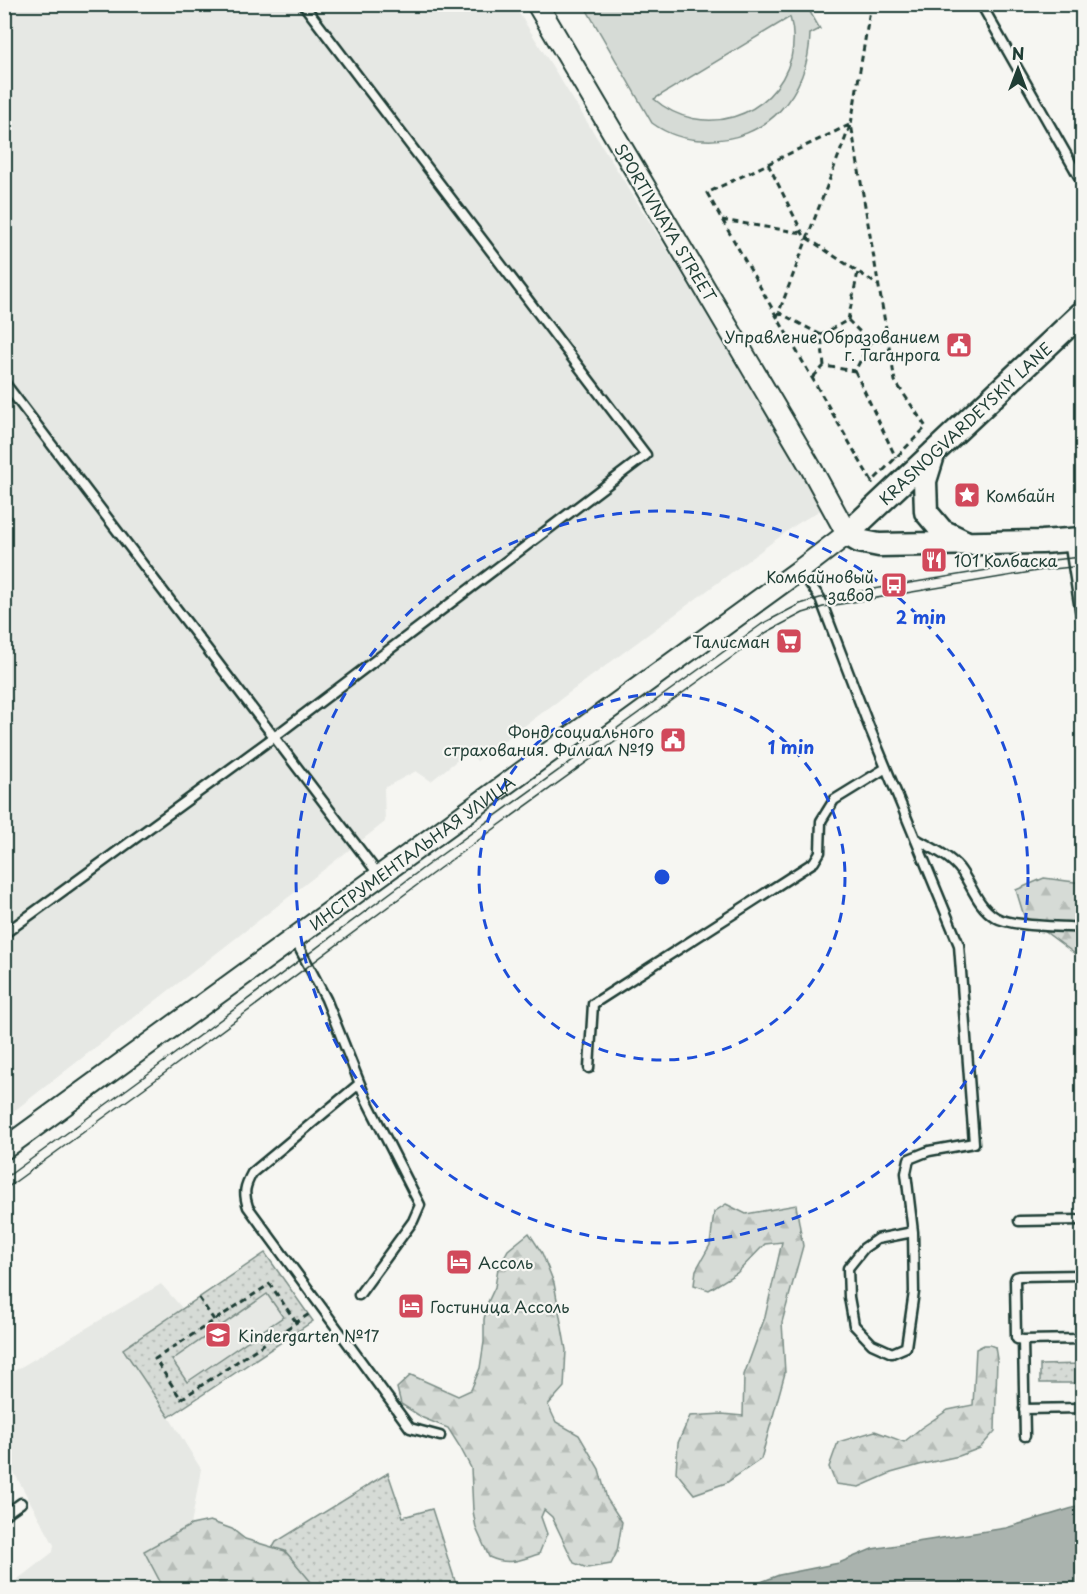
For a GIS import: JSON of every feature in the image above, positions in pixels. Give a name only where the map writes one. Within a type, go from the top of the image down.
[{"type":"main road","name":"KRASNOGVARDEYSKIY LANE","points":[[847,534],[1083,313]]},
{"type":"main road","points":[[934,451],[925,481],[926,512],[942,531],[969,543]]},
{"type":"main road","points":[[847,534],[859,541],[879,545],[1076,539]]},
{"type":"street","name":"SPORTIVNAYA STREET","points":[[537,4],[805,458],[847,534]]},
{"type":"street","name":"ИНСТРУМЕНТАЛЬНАЯ УЛИЦА","points":[[4,1149],[847,534]]},
{"type":"lane","points":[[4,934],[274,736],[646,455],[303,4]]},
{"type":"lane","points":[[981,4],[1083,182]]},
{"type":"lane","points":[[4,382],[380,875]]},
{"type":"lane","points":[[1076,539],[1083,622]]},
{"type":"lane","points":[[800,570],[820,598],[886,768],[959,945],[974,1143],[929,1151],[909,1159],[906,1173],[913,1232],[914,1292],[906,1347],[892,1353],[872,1344],[854,1326],[849,1298],[848,1269],[864,1248],[878,1239],[913,1232]]},
{"type":"lane","points":[[589,1068],[592,1004],[814,862],[820,852],[821,821],[834,800],[886,768]]},
{"type":"lane","points":[[916,839],[940,852],[958,866],[984,908],[995,917],[1009,922],[1083,928]]},
{"type":"lane","points":[[294,938],[326,999],[359,1084],[420,1205],[413,1221],[359,1295]]},
{"type":"lane","points":[[359,1084],[252,1173],[246,1184],[244,1197],[248,1207],[410,1428],[440,1436]]},
{"type":"lane","points":[[1019,1221],[1083,1220]]},
{"type":"lane","points":[[1083,1275],[1020,1276],[1015,1280],[1017,1339],[1083,1339]]},
{"type":"lane","points":[[1023,1340],[1025,1436]]},
{"type":"lane","points":[[1024,1409],[1083,1408]]},
{"type":"lane","points":[[4,1515],[21,1503]]},
{"type":"path","points":[[777,317],[851,124],[872,4]]},
{"type":"path","points":[[851,124],[707,193],[872,482],[874,509]]},
{"type":"path","points":[[851,124],[895,381],[926,427],[872,482]]},
{"type":"path","points":[[768,164],[807,239],[879,285]]},
{"type":"path","points":[[722,220],[803,233]]},
{"type":"path","points":[[848,320],[858,272]]},
{"type":"path","points":[[778,312],[821,334]]},
{"type":"path","points":[[821,334],[848,320]]},
{"type":"path","points":[[848,320],[870,342]]},
{"type":"path","points":[[821,334],[824,366]]},
{"type":"path","points":[[870,342],[888,339]]},
{"type":"path","points":[[855,371],[870,342]]},
{"type":"path","points":[[812,378],[824,366]]},
{"type":"path","points":[[824,366],[855,371]]},
{"type":"path","points":[[855,371],[896,458]]},
{"type":"path","points":[[296,1322],[270,1284],[155,1359],[181,1399],[296,1322],[320,1305]]},
{"type":"path","points":[[200,1298],[214,1320]]},
{"type":"shaded area","points":[[5,5],[514,5],[827,506],[797,524],[477,761],[469,751],[431,781],[416,771],[384,788],[385,822],[5,1118]]},
{"type":"shaded area","points":[[265,1253],[313,1321],[169,1417],[201,1469],[191,1525],[145,1551],[163,1589],[5,1589],[53,1552],[54,1545],[5,1456],[4,1377],[161,1284],[183,1309]]},
{"type":"shaded area","points":[[1082,1507],[1082,1589],[743,1589],[779,1575],[839,1563],[872,1549],[1006,1528]]},
{"type":"green space","points":[[584,5],[806,5],[820,29],[810,34],[808,56],[802,76],[792,95],[780,111],[765,124],[747,133],[726,139],[704,140],[676,136],[652,123]],"holes":[[[790,17],[792,53],[782,79],[769,96],[753,109],[734,117],[714,120],[693,118],[673,112],[654,99]]]},
{"type":"green space","points":[[1044,878],[1082,883],[1082,959],[1024,916],[1016,890]]},
{"type":"green space","points":[[726,1204],[746,1214],[796,1205],[803,1246],[782,1322],[785,1373],[761,1459],[726,1483],[694,1494],[676,1472],[678,1443],[690,1416],[722,1414],[743,1416],[744,1375],[765,1317],[782,1242],[765,1244],[737,1273],[709,1290],[694,1285],[696,1270],[710,1245],[714,1212]]},
{"type":"green space","points":[[529,1233],[542,1253],[554,1283],[566,1350],[564,1387],[548,1405],[556,1422],[579,1435],[599,1469],[607,1499],[622,1522],[617,1552],[611,1564],[587,1568],[574,1563],[552,1517],[544,1510],[541,1517],[547,1534],[539,1554],[508,1562],[489,1557],[476,1528],[471,1468],[460,1447],[448,1428],[423,1418],[401,1404],[397,1388],[411,1375],[458,1396],[471,1390],[480,1368],[484,1342],[484,1319],[495,1287],[498,1268],[508,1250]]},
{"type":"green space","name":"Kindergarten №17","points":[[265,1253],[313,1321],[169,1417],[123,1349]],"holes":[[[267,1294],[283,1317],[187,1382],[172,1360]]]},
{"type":"green space","points":[[984,1345],[995,1347],[997,1359],[995,1431],[980,1448],[959,1456],[891,1473],[859,1487],[836,1484],[829,1467],[838,1442],[875,1431],[904,1442],[948,1410],[973,1405],[976,1349]]},
{"type":"green space","points":[[1082,1364],[1082,1383],[1040,1383],[1040,1365]]},
{"type":"green space","points":[[388,1473],[403,1517],[432,1509],[457,1587],[445,1590],[317,1589],[273,1547],[276,1542]]},
{"type":"green space","points":[[210,1521],[232,1529],[245,1539],[285,1551],[317,1589],[164,1589],[144,1551],[191,1525]]},
{"type":"tram line","points":[[4,1179],[434,860],[762,624],[800,604],[820,598],[1042,561],[1082,557]]},
{"type":"tram line","points":[[4,1190],[440,868],[767,632],[803,613],[823,607],[1043,570],[1082,566]]},
{"type":"place","name":"Управление Образованием г. Таганрога","points":[[959,345]]},
{"type":"place","name":"Комбайн","points":[[967,495]]},
{"type":"place","name":"101 Колбаска","points":[[934,560]]},
{"type":"place","name":"Комбайновый завод","points":[[894,585]]},
{"type":"place","name":"Талисман","points":[[789,641]]},
{"type":"place","name":"Фонд социального страхования. Филиал №19","points":[[673,740]]},
{"type":"place","name":"Ассоль","points":[[459,1262]]},
{"type":"place","name":"Гостиница Ассоль","points":[[411,1306]]},
{"type":"place","name":"Kindergarten №17","points":[[218,1335]]}]
